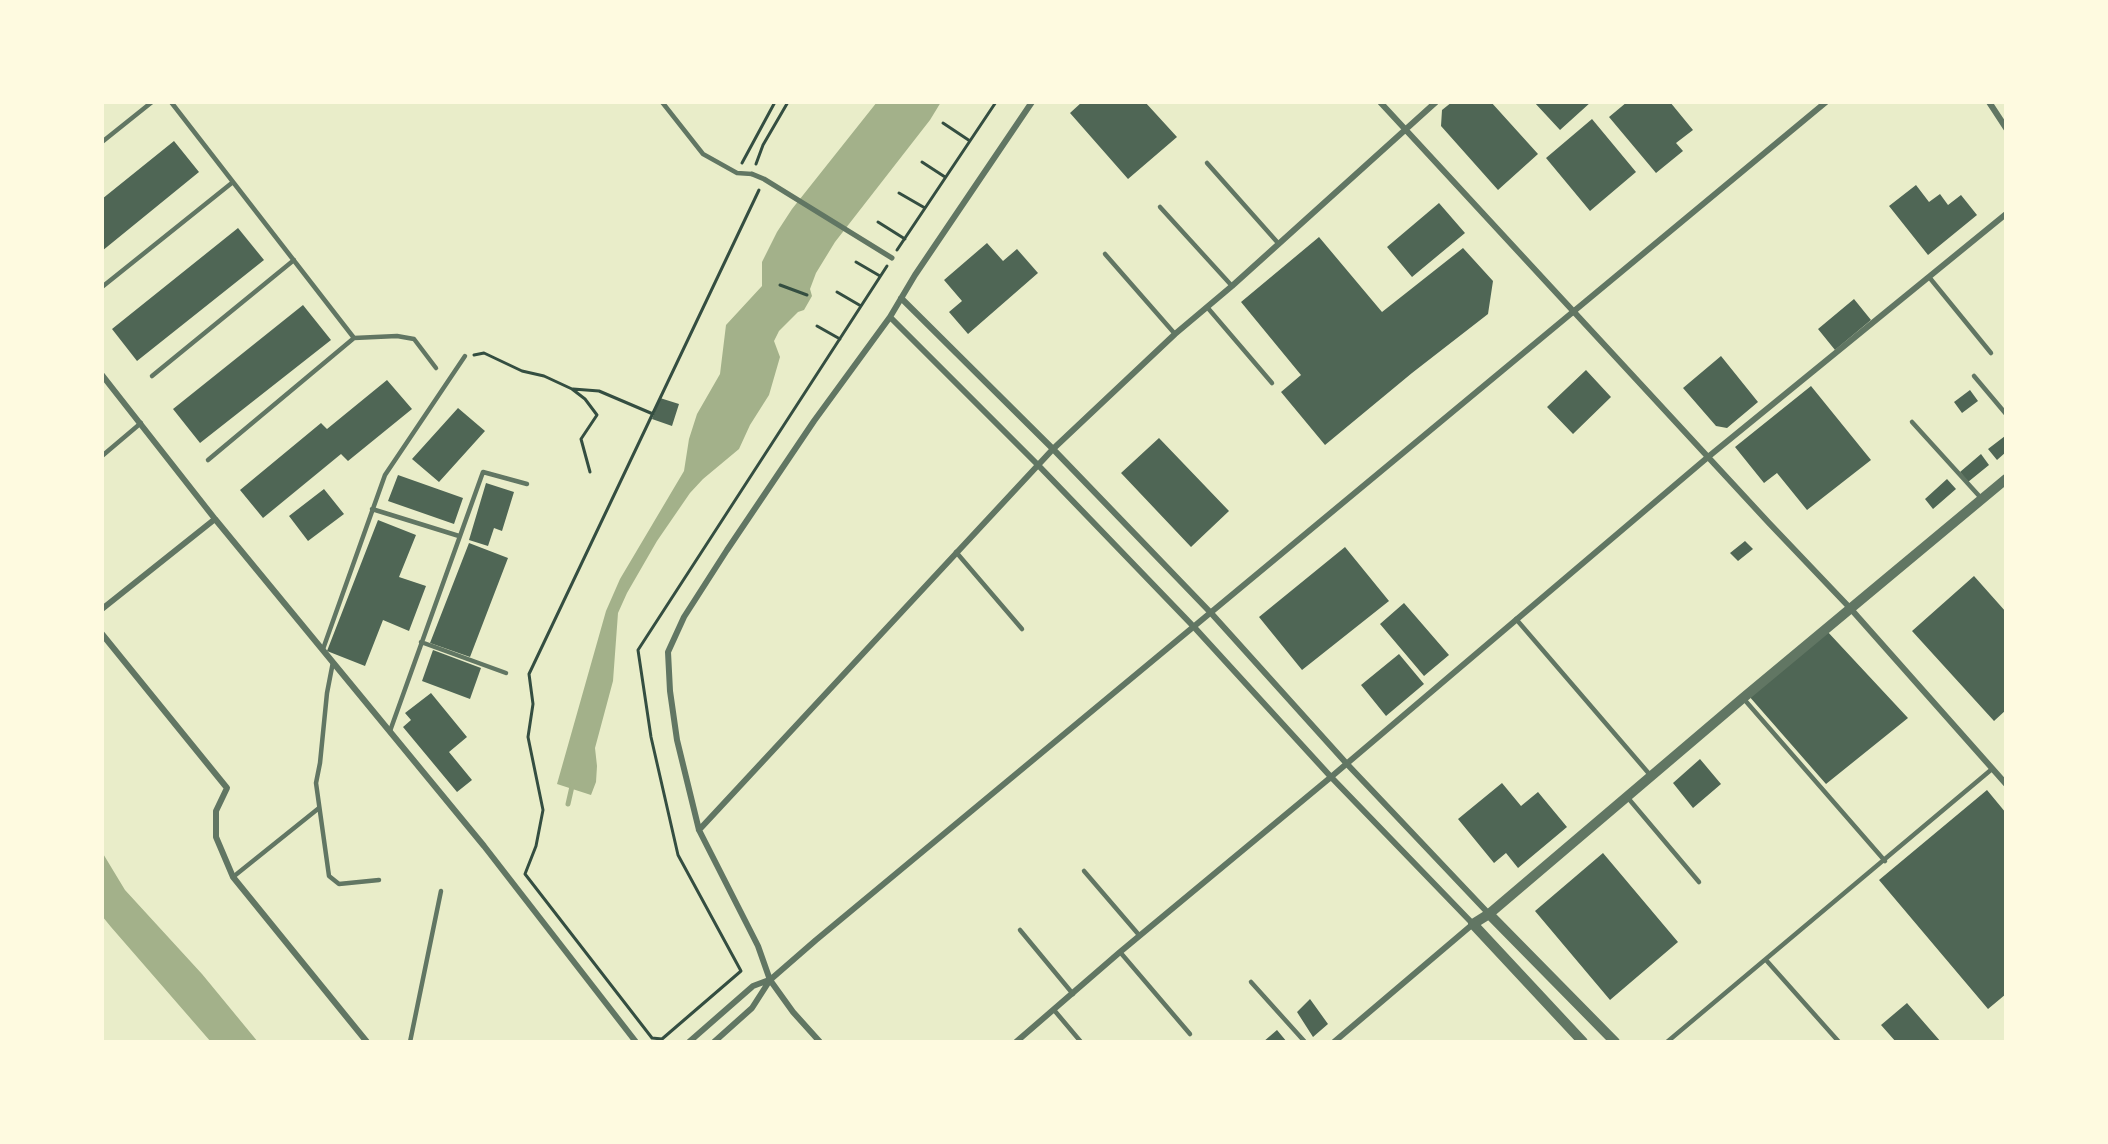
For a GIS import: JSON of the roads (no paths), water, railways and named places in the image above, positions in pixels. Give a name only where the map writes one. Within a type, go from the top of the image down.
[{"type":"street","points":[[820,1042],[793,1012],[770,980],[758,946],[699,830],[677,740],[670,691],[669,652],[684,617],[727,550],[814,421],[890,317],[900,298],[1032,102]]},
{"type":"street","points":[[1380,102],[1850,608],[2006,784]]},
{"type":"street","points":[[699,830],[1053,449],[1175,334],[1232,286],[1436,102]]},
{"type":"street","points":[[714,1042],[752,1008],[770,980],[816,940],[1826,102]]},
{"type":"street","points":[[1989,102],[2006,128]]},
{"type":"street","points":[[752,174],[764,179],[892,258]]},
{"type":"street","points":[[1016,1042],[1120,951],[1347,764],[1708,457],[2006,214]]},
{"type":"street","points":[[900,298],[1053,449],[1211,613],[1347,764],[1489,914],[1615,1042]]},
{"type":"street","points":[[890,317],[1038,465],[1194,627],[1331,777],[1583,1042]]},
{"type":"street","points":[[102,375],[215,519],[484,846],[636,1042]]},
{"type":"street","points":[[1334,1042],[2006,479]]},
{"type":"street","points":[[102,609],[215,519]]},
{"type":"street","points":[[102,634],[227,788],[216,812],[216,837],[233,877],[367,1042]]},
{"type":"street","points":[[689,1042],[753,986],[770,980]]},
{"type":"lane","points":[[102,142],[152,102]]},
{"type":"lane","points":[[171,102],[354,338]]},
{"type":"lane","points":[[662,102],[703,154],[737,173],[752,174]]},
{"type":"lane","points":[[1207,163],[1278,243]]},
{"type":"lane","points":[[102,287],[233,182]]},
{"type":"lane","points":[[1160,207],[1232,286]]},
{"type":"lane","points":[[1105,254],[1175,334]]},
{"type":"lane","points":[[152,376],[294,260]]},
{"type":"lane","points":[[1929,277],[1990,353]]},
{"type":"lane","points":[[1207,307],[1272,383]]},
{"type":"lane","points":[[208,460],[354,338],[396,336],[414,339],[436,368]]},
{"type":"lane","points":[[323,649],[385,475],[465,356]]},
{"type":"lane","points":[[1974,376],[2006,414]]},
{"type":"lane","points":[[1912,422],[1982,500]]},
{"type":"lane","points":[[102,456],[141,423]]},
{"type":"lane","points":[[390,731],[483,472],[527,484]]},
{"type":"lane","points":[[372,510],[459,536]]},
{"type":"lane","points":[[956,552],[1022,629]]},
{"type":"lane","points":[[1516,619],[1651,776]]},
{"type":"lane","points":[[421,642],[506,673]]},
{"type":"lane","points":[[333,662],[316,783],[329,876],[339,884],[379,880]]},
{"type":"lane","points":[[1743,698],[1885,861]]},
{"type":"lane","points":[[1667,1042],[1992,770]]},
{"type":"lane","points":[[1627,796],[1699,882]]},
{"type":"lane","points":[[233,877],[318,808]]},
{"type":"lane","points":[[1084,871],[1139,935]]},
{"type":"lane","points":[[410,1042],[441,891]]},
{"type":"lane","points":[[1020,930],[1073,994]]},
{"type":"lane","points":[[1120,951],[1190,1034]]},
{"type":"lane","points":[[1766,960],[1839,1042]]},
{"type":"lane","points":[[1251,982],[1305,1042]]},
{"type":"lane","points":[[1054,1010],[1081,1042]]},
{"type":"waterway","points":[[568,804],[573,782]]}]
